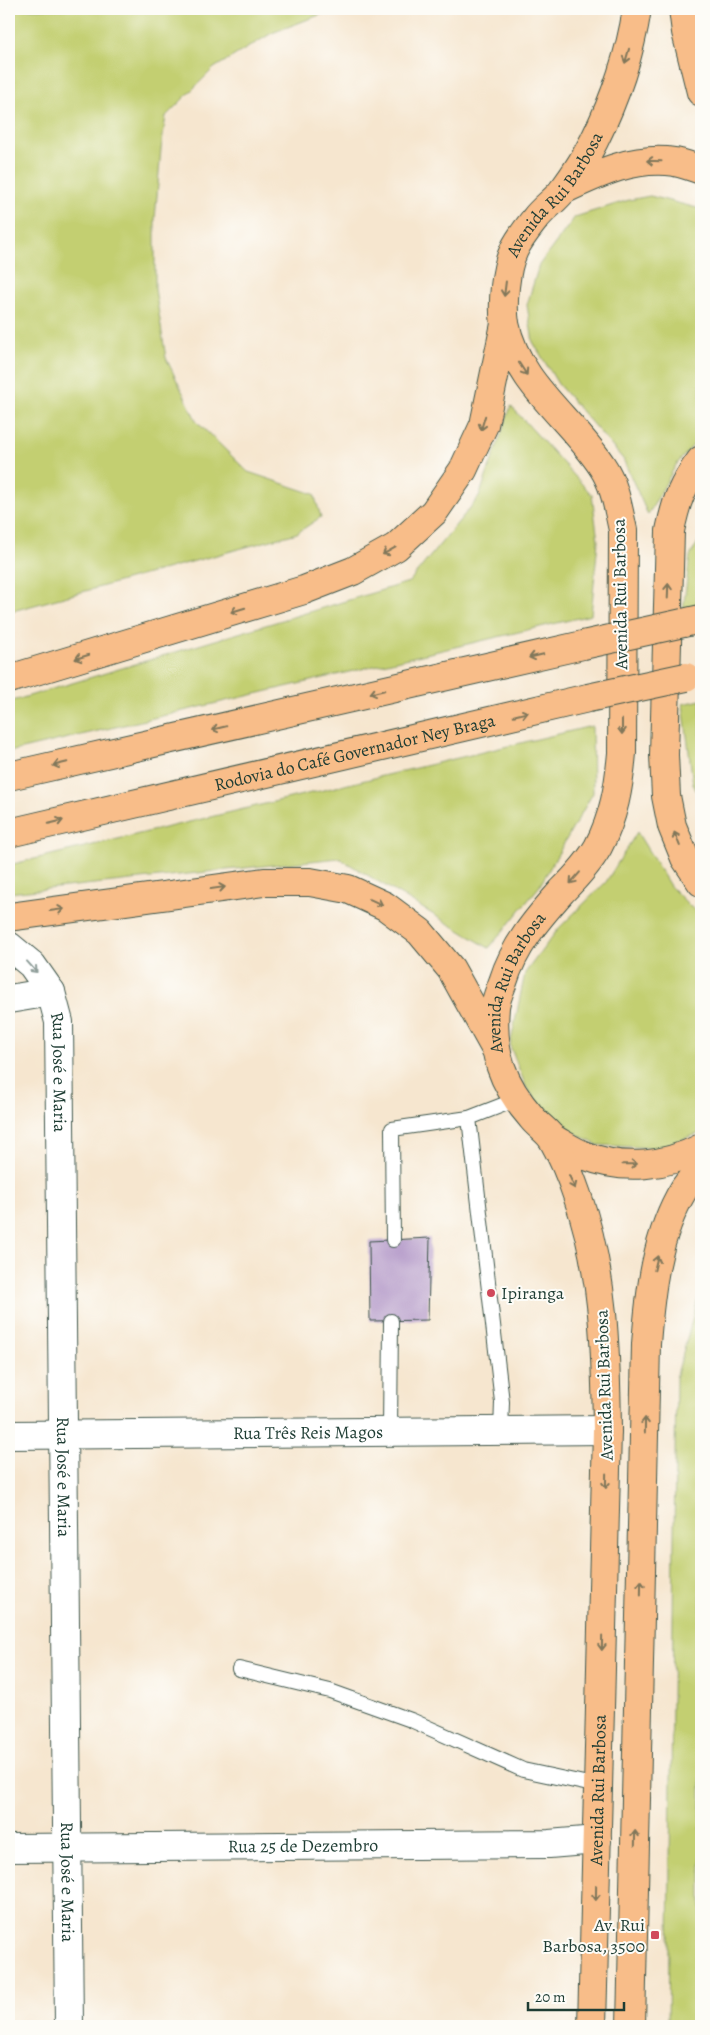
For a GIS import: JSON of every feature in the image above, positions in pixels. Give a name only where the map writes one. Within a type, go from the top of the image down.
[{"type":"main road","name":"Avenida Rui Barbosa","points":[[592,2026],[608,1430],[606,1353],[591,1240],[577,1194],[552,1138],[532,1119],[518,1099],[503,1075],[494,1048],[495,1006],[508,966],[526,934],[578,875],[597,848],[619,787],[622,753],[623,530],[616,498],[603,467],[582,438],[542,395],[520,366],[506,324],[504,291],[514,250],[536,218],[564,190],[594,142],[618,89],[633,34],[637,9]]},
{"type":"main road","points":[[683,9],[686,32],[701,92]]},
{"type":"main road","points":[[564,190],[604,170],[643,161],[675,162],[701,170]]},
{"type":"main road","points":[[9,679],[304,590],[353,571],[396,547],[434,512],[463,470],[484,425],[506,324]]},
{"type":"main road","points":[[701,460],[687,478],[676,504],[670,531],[664,755],[666,796],[672,826],[685,858],[701,882]]},
{"type":"main road","points":[[9,776],[692,621]]},
{"type":"main road","name":"Rodovia do Café Governador Ney Braga","points":[[9,833],[694,675]]},
{"type":"main road","points":[[9,917],[264,882],[310,882],[348,889],[385,906],[420,932],[451,969],[494,1048]]},
{"type":"main road","points":[[552,1138],[586,1156],[617,1165],[648,1164],[681,1158],[701,1148]]},
{"type":"main road","points":[[631,2026],[646,1344],[649,1304],[656,1264],[667,1225],[684,1188],[701,1168]]},
{"type":"street","name":"Rua José e Maria","points":[[9,946],[32,966],[51,992],[59,1022],[69,2026]]},
{"type":"street","points":[[9,999],[51,992]]},
{"type":"street","name":"Rua Três Reis Magos","points":[[9,1435],[608,1430]]},
{"type":"street","name":"Rua 25 de Dezembro","points":[[9,1848],[549,1844],[597,1840]]},
{"type":"lane","points":[[393,1240],[392,1129],[469,1118],[518,1099]]},
{"type":"lane","points":[[469,1118],[502,1402],[501,1431]]},
{"type":"lane","points":[[390,1432],[391,1321]]},
{"type":"lane","points":[[239,1669],[330,1691],[411,1720],[523,1770],[598,1786]]},
{"type":"green space","points":[[9,9],[335,9],[272,33],[214,68],[166,116],[155,219],[155,289],[166,358],[197,422],[248,472],[314,494],[321,517],[297,533],[9,612]]},
{"type":"green space","points":[[650,196],[701,209],[701,436],[676,465],[648,515],[623,459],[558,384],[533,342],[527,305],[539,265],[575,217],[629,200]]},
{"type":"green space","points":[[511,406],[592,495],[598,541],[591,615],[9,752],[9,702],[409,582],[479,497]]},
{"type":"green space","points":[[701,537],[701,606],[683,610],[690,556]]},
{"type":"green space","points":[[701,700],[701,800],[693,784],[683,704]]},
{"type":"green space","points":[[592,726],[593,793],[539,887],[489,948],[339,858],[9,893],[9,865]]},
{"type":"green space","points":[[637,832],[670,886],[701,917],[701,1133],[656,1148],[597,1145],[553,1121],[526,1087],[510,1046],[525,973],[558,929],[606,882]]},
{"type":"green space","points":[[701,1288],[701,2026],[668,2026],[676,1378]]},
{"type":"building","points":[[430,1238],[428,1320],[370,1321],[369,1241]]},
{"type":"place","name":"Ipiranga","points":[[491,1293]]},
{"type":"place","name":"Av. Rui Barbosa, 3500","points":[[655,1935]]}]
